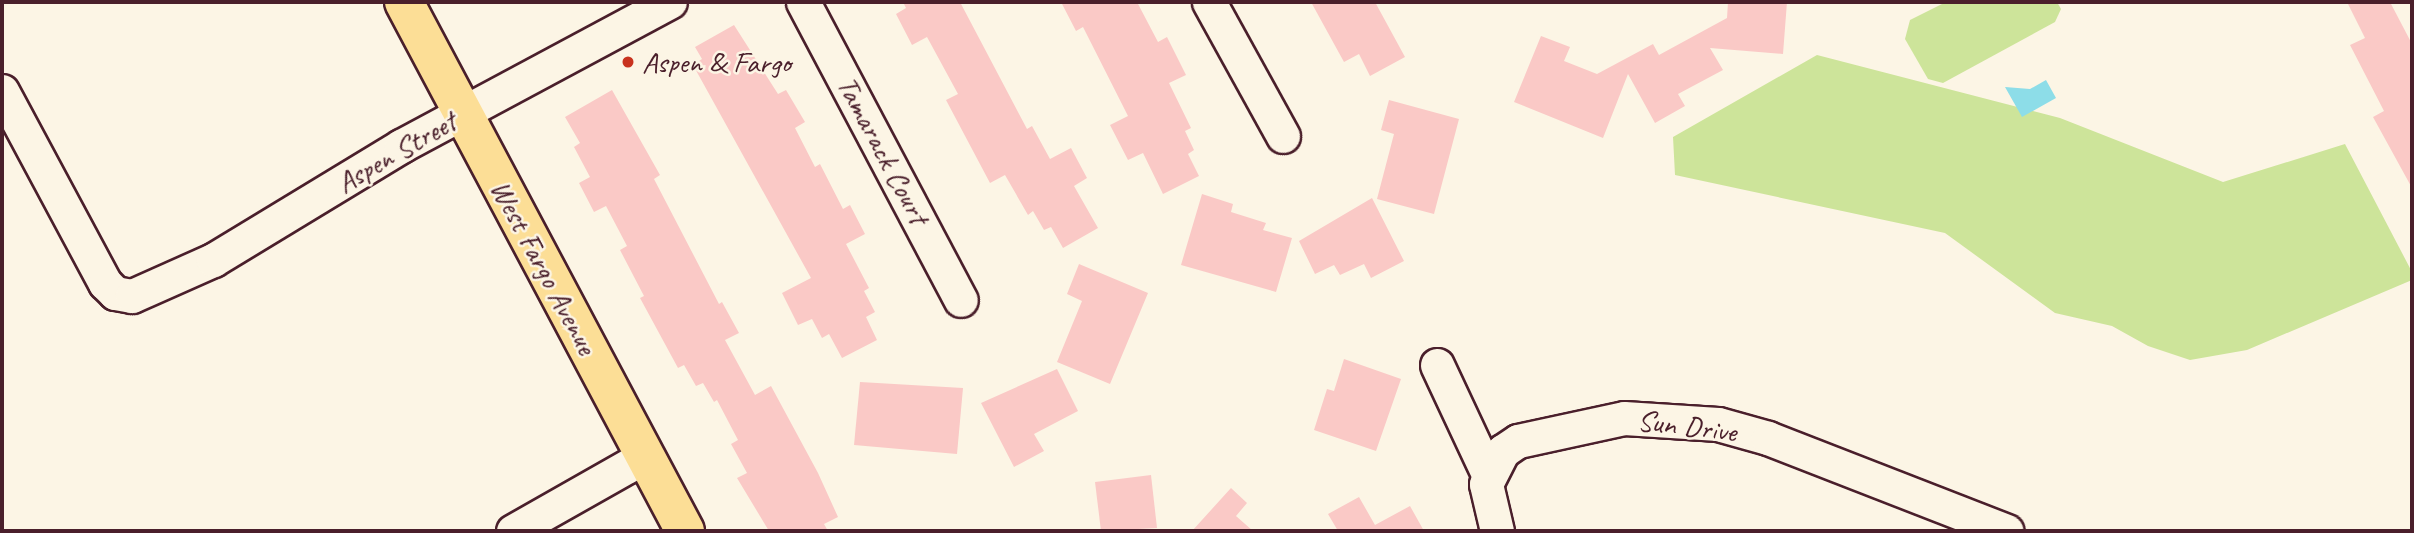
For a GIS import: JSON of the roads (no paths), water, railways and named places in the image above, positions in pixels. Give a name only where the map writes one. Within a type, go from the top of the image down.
[{"type":"main road","name":"West Fargo Avenue","points":[[404,2],[685,531]]},
{"type":"street","name":"Aspen Street","points":[[2,91],[105,283],[122,296],[152,291],[213,260],[464,113],[670,2]]},
{"type":"street","name":"Tamarack Court","points":[[803,2],[961,300]]},
{"type":"street","points":[[1209,2],[1283,136]]},
{"type":"street","points":[[1437,365],[1488,474],[1486,498],[1497,531]]},
{"type":"street","name":"Sun Drive","points":[[1488,474],[1503,451],[1518,441],[1603,420],[1718,424],[1768,438],[2007,531]]},
{"type":"street","points":[[513,531],[645,457]]},
{"type":"water","points":[[2046,80],[2056,98],[2022,117],[2005,87],[2030,89]]},
{"type":"place","name":"Aspen & Fargo","points":[[628,62]]}]
